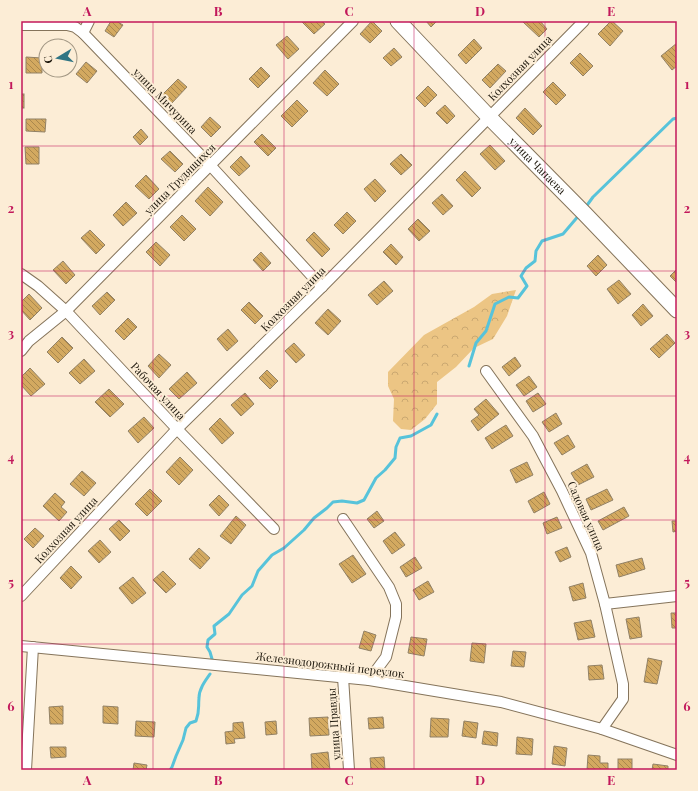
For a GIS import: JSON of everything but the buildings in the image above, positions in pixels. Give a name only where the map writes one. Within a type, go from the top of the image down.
[{"type":"street","points":[[83,33],[89,21]]},
{"type":"street","name":"улица Трудящихся","points":[[21,351],[29,341],[66,311],[353,21]]},
{"type":"street","name":"улица Чапаева","points":[[398,21],[489,117],[586,214],[677,310]]},
{"type":"street","name":"Колхозная улица","points":[[21,596],[177,429],[322,287],[584,21]]},
{"type":"street","name":"улица Мичурина","points":[[21,25],[67,25],[75,27],[83,33],[210,165],[322,287]]},
{"type":"street","name":"Рабочая улица","points":[[21,274],[38,286],[66,311],[274,529]]},
{"type":"street","name":"Садовая улица","points":[[486,371],[533,436],[562,491],[591,553],[605,604],[623,684],[623,699],[602,729]]},
{"type":"street","points":[[343,519],[389,587],[396,604],[396,617],[386,657],[369,680]]},
{"type":"street","points":[[605,604],[677,596]]},
{"type":"street","name":"Железнодорожный переулок","points":[[21,646],[369,680],[500,702],[602,729],[677,755]]},
{"type":"street","points":[[26,770],[33,647]]},
{"type":"street","name":"улица Правды","points":[[343,677],[349,770]]},
{"type":"green space","points":[[516,290],[507,316],[493,339],[474,348],[456,367],[437,382],[437,404],[425,419],[411,430],[401,429],[393,421],[394,399],[388,386],[388,372],[424,335],[474,307],[492,294]]},
{"type":"waterway","points":[[585,208],[593,197],[673,119],[677,118]]},
{"type":"waterway","points":[[469,366],[476,343],[486,331],[495,304],[509,297],[518,298],[527,286],[521,276],[526,268],[535,261],[536,251],[542,241],[563,234],[580,214]]},
{"type":"waterway","points":[[212,659],[207,647],[208,640],[215,634],[214,626],[229,614],[242,595],[252,586],[258,571],[272,555],[284,548],[304,530],[314,518],[333,502],[342,501],[357,503],[364,500],[376,478],[395,458],[396,447],[400,438],[411,436],[431,425],[437,414]]},
{"type":"waterway","points":[[170,770],[183,740],[186,728],[190,723],[196,721],[200,691],[210,674]]}]
